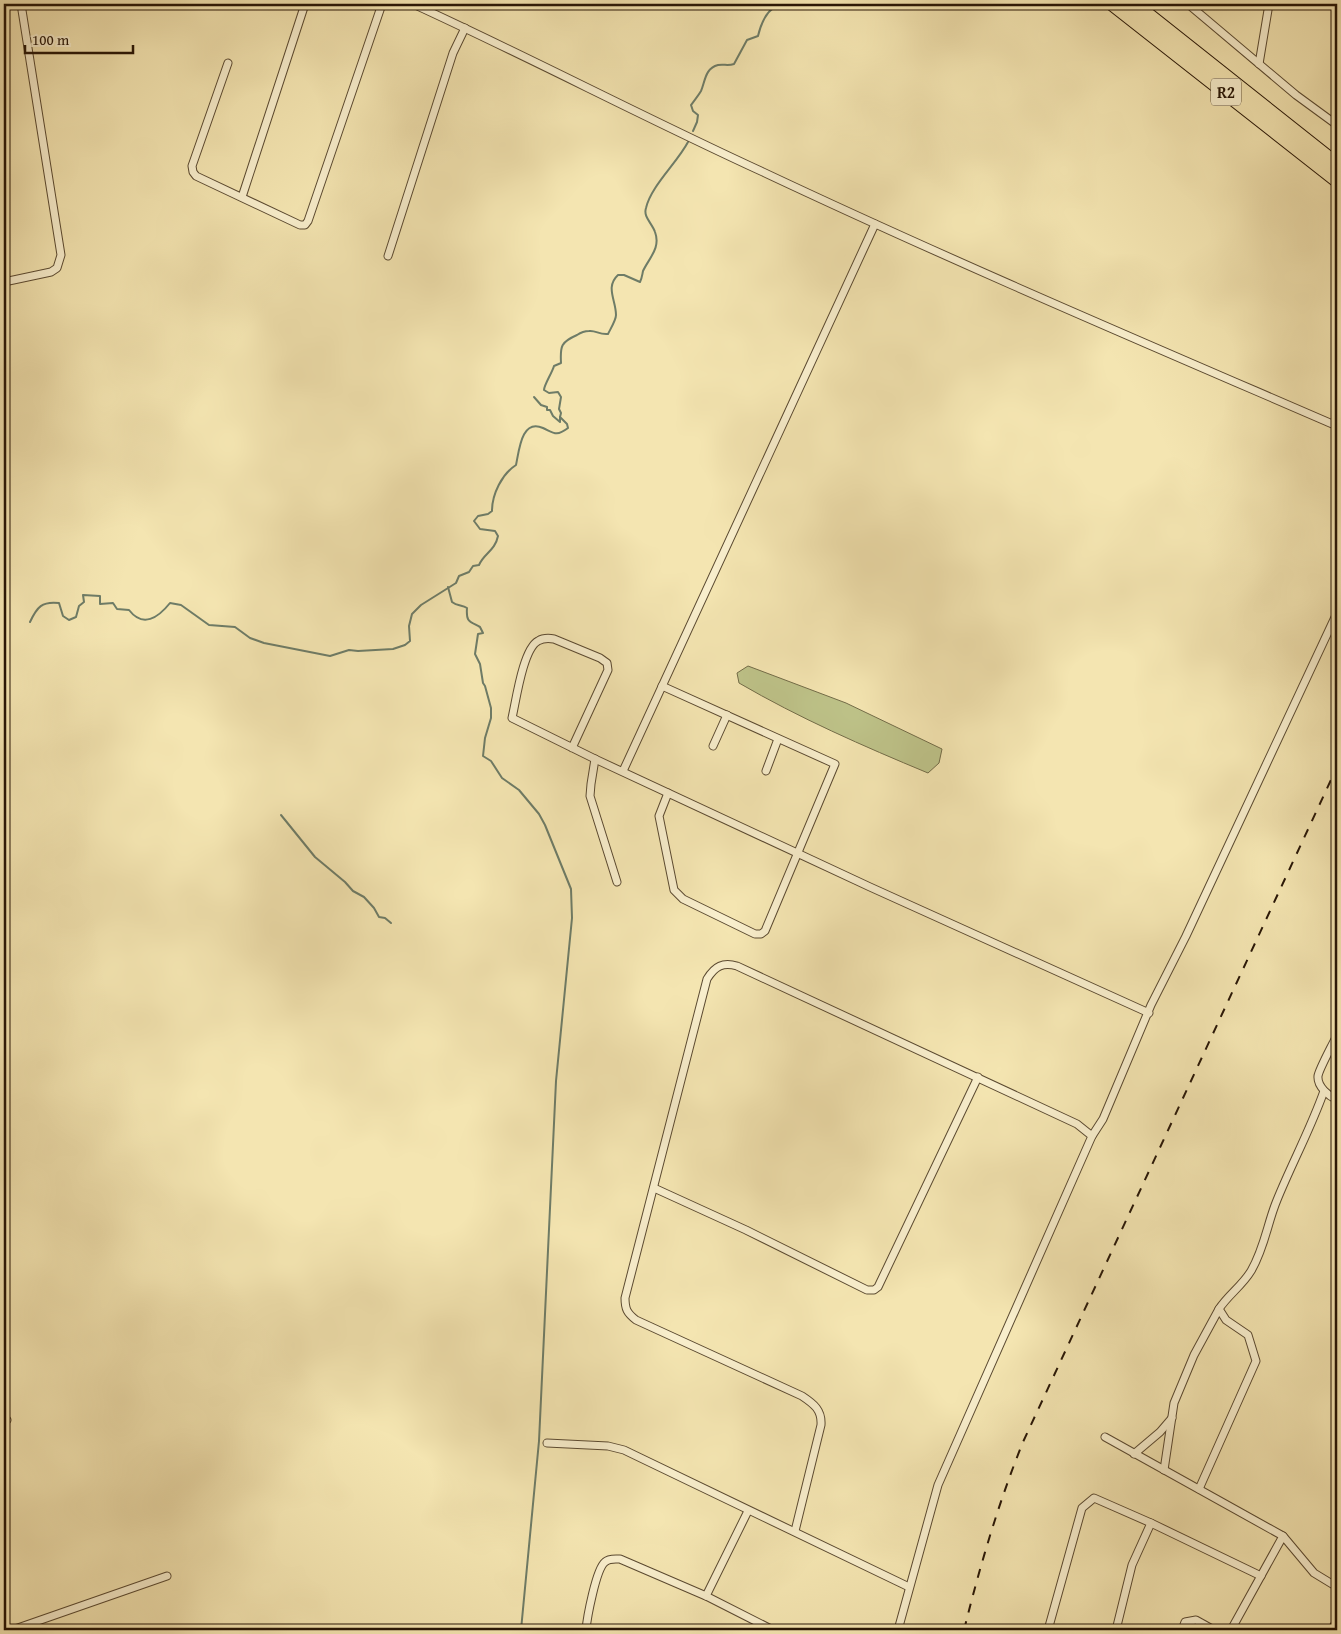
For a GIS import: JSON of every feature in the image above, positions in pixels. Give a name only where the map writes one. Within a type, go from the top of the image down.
[{"type":"highway","name":"R2","points":[[1113,4],[1337,180]]},
{"type":"highway","name":"R2","points":[[1134,4],[1337,165]]},
{"type":"street","points":[[4,282],[51,272],[57,268],[61,255],[21,4]]},
{"type":"street","points":[[242,197],[305,4]]},
{"type":"street","points":[[228,63],[192,166],[193,172],[196,176],[300,226],[308,221],[382,4]]},
{"type":"street","points":[[413,4],[742,163],[875,224],[1100,325],[1337,426]]},
{"type":"street","points":[[1188,4],[1296,95],[1337,125]]},
{"type":"street","points":[[1259,64],[1269,4]]},
{"type":"street","points":[[388,256],[453,53],[465,28]]},
{"type":"street","points":[[4,181],[4,197]]},
{"type":"street","points":[[623,771],[875,224]]},
{"type":"street","points":[[898,1630],[938,1484],[1092,1136],[1102,1119],[1149,1013],[1337,613]]},
{"type":"street","points":[[572,748],[608,670],[607,663],[600,658],[554,639],[547,638],[538,641],[530,649],[512,718],[572,748],[595,759],[797,853],[1149,1013]]},
{"type":"street","points":[[662,686],[835,764],[765,930],[761,934],[755,934],[683,899],[674,890],[659,816],[668,793]]},
{"type":"street","points":[[713,746],[727,715]]},
{"type":"street","points":[[766,771],[778,739]]},
{"type":"street","points":[[595,759],[590,784],[590,796],[617,882]]},
{"type":"street","points":[[795,1531],[821,1425],[820,1411],[802,1396],[636,1320],[628,1314],[625,1308],[625,1298],[707,979],[711,972],[721,964],[737,966],[1077,1124],[1092,1136]]},
{"type":"street","points":[[1337,1036],[1318,1076],[1324,1091],[1337,1100]]},
{"type":"street","points":[[654,1188],[746,1230],[867,1290],[874,1290],[878,1287],[904,1234],[978,1077]]},
{"type":"street","points":[[1164,1470],[1174,1403],[1194,1356],[1219,1309],[1227,1297],[1239,1288],[1264,1245],[1276,1202],[1313,1121],[1324,1091]]},
{"type":"street","points":[[1199,1489],[1256,1361],[1248,1335],[1226,1320],[1219,1309]]},
{"type":"street","points":[[1134,1454],[1160,1432],[1172,1418]]},
{"type":"street","points":[[1105,1437],[1283,1536],[1314,1573],[1337,1587]]},
{"type":"street","points":[[547,1443],[608,1446],[624,1450],[909,1587]]},
{"type":"street","points":[[1048,1630],[1082,1508],[1094,1498],[1261,1576]]},
{"type":"street","points":[[706,1596],[748,1511]]},
{"type":"street","points":[[1116,1630],[1132,1566],[1151,1523]]},
{"type":"street","points":[[1231,1630],[1283,1536]]},
{"type":"street","points":[[586,1630],[599,1571],[605,1562],[612,1558],[620,1559],[706,1596],[773,1630]]},
{"type":"street","points":[[12,1630],[167,1576]]},
{"type":"street","points":[[1182,1630],[1185,1622],[1196,1620],[1214,1630]]},
{"type":"street","points":[[1331,1630],[1337,1621]]},
{"type":"green space","points":[[748,666],[846,703],[942,749],[939,763],[928,773],[808,720],[739,683],[737,673]]},
{"type":"waterway","points":[[693,131],[698,115],[693,111],[691,105],[701,91],[710,69],[718,65],[734,64],[747,40],[758,36],[765,17],[775,6],[780,4]]},
{"type":"waterway","points":[[30,622],[35,612],[44,604],[59,603],[63,616],[69,620],[76,617],[79,606],[84,602],[83,595],[100,596],[100,604],[113,603],[117,609],[129,610],[140,619],[145,620],[155,617],[170,603],[181,605],[209,625],[235,627],[250,638],[264,643],[330,656],[349,650],[393,649],[405,645],[410,641],[409,626],[412,614],[421,605],[456,583],[459,576],[469,572],[473,566],[479,565],[497,541],[498,536],[495,531],[480,529],[474,521],[478,516],[492,511],[496,491],[502,479],[516,465],[522,438],[526,432],[536,426],[553,433],[558,433],[568,428],[567,424],[560,417],[561,397],[558,392],[549,393],[544,390],[545,385],[554,366],[561,363],[561,349],[565,342],[587,331],[608,334],[616,317],[612,284],[618,275],[624,275],[640,282],[643,271],[654,253],[656,243],[655,232],[647,217],[646,208],[653,191],[688,142]]},
{"type":"waterway","points":[[534,397],[541,405],[547,407],[547,410],[550,410],[553,416],[560,422],[560,417]]},
{"type":"waterway","points":[[448,587],[452,602],[467,608],[469,620],[480,627],[483,633],[478,634],[475,654],[480,664],[483,683],[491,708],[491,718],[485,738],[483,756],[491,761],[502,778],[519,790],[539,814],[571,889],[572,918],[556,1081],[539,1441],[521,1630]]},
{"type":"waterway","points":[[281,815],[315,857],[353,891],[364,897],[379,917],[385,918],[391,923]]},
{"type":"railway","points":[[964,1630],[990,1535],[1023,1442],[1337,767]]}]
